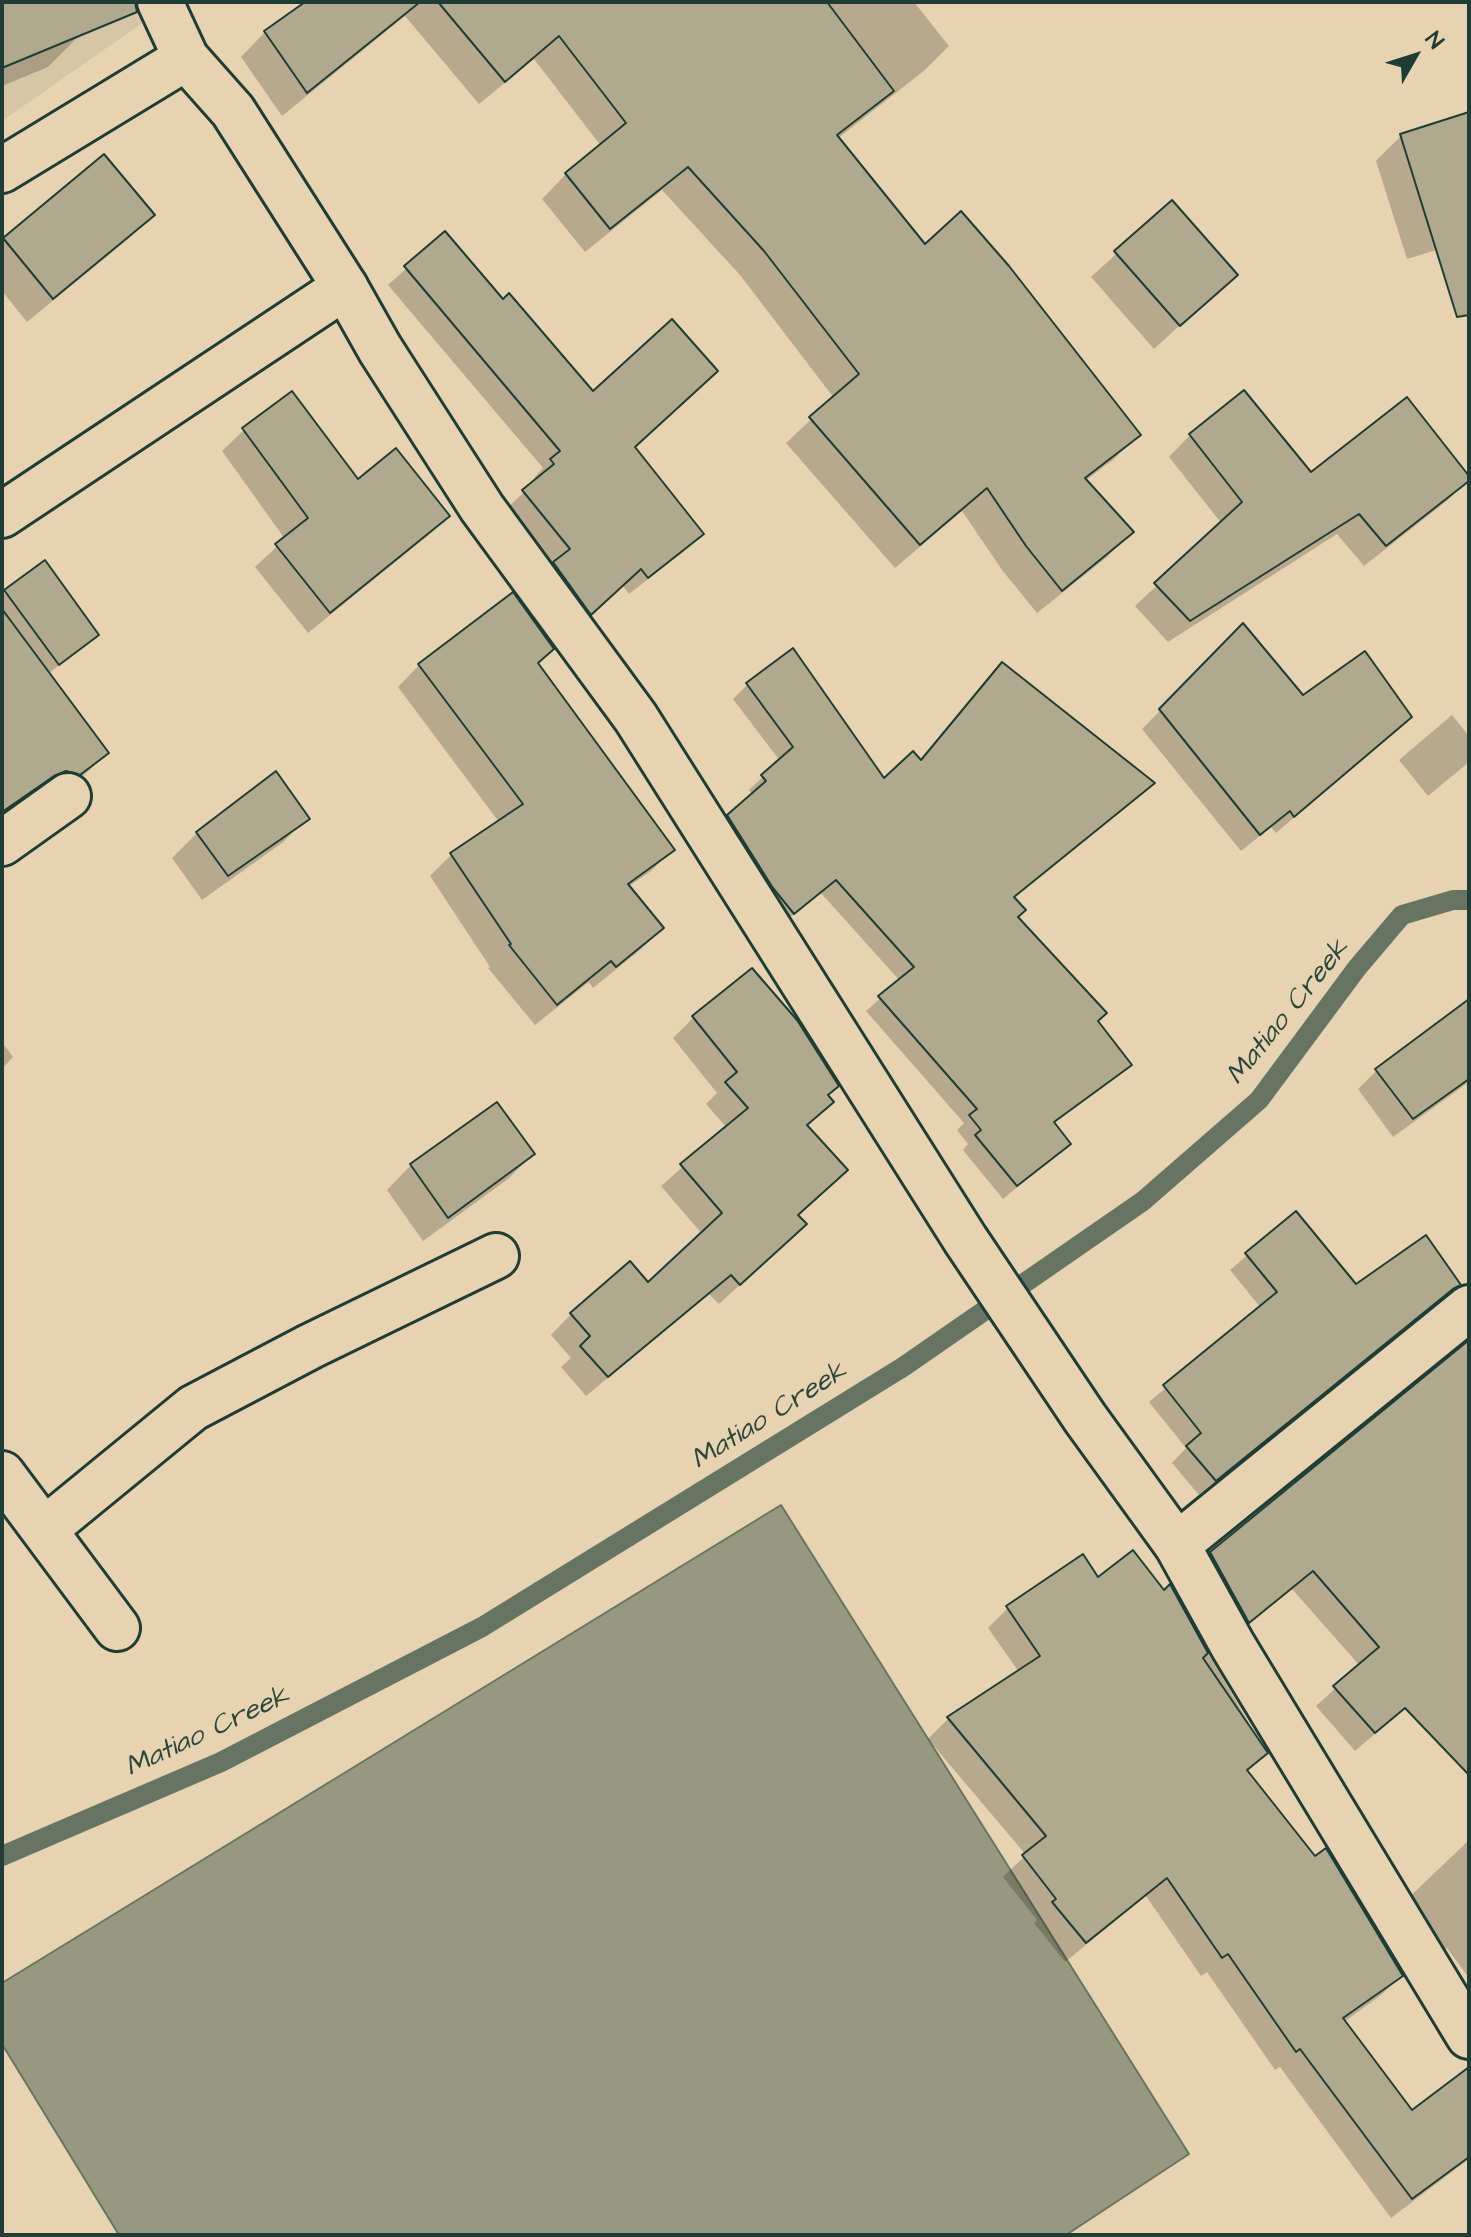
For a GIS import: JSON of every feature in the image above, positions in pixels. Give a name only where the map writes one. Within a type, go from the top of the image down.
[{"type":"street","points":[[160,2],[186,58],[233,111],[482,508],[636,718],[965,1239],[1085,1418],[1177,1545],[1233,1646],[1469,2036]]},
{"type":"street","points":[[2,170],[186,58]]},
{"type":"street","points":[[2,515],[345,287]]},
{"type":"street","points":[[2,843],[68,796]]},
{"type":"street","points":[[44,1530],[193,1408],[311,1346],[496,1256]]},
{"type":"street","points":[[1177,1545],[1469,1308]]},
{"type":"street","points":[[2,1474],[117,1628]]},
{"type":"shaded area","points":[[2,2],[158,2],[161,10],[2,121]]},
{"type":"shaded area","points":[[781,1505],[1189,2154],[1066,2235],[119,2235],[2,2044],[2,1983]]},
{"type":"building","points":[[2,2],[135,2],[137,12],[2,68]]},
{"type":"building","points":[[305,2],[420,2],[307,93],[264,31]]},
{"type":"building","points":[[438,2],[827,2],[894,91],[837,135],[925,244],[961,211],[1009,266],[1141,435],[1085,478],[1134,532],[1062,591],[1026,546],[987,488],[920,545],[809,417],[859,374],[764,251],[688,167],[610,229],[565,173],[626,123],[559,36],[505,82]]},
{"type":"building","points":[[1469,112],[1469,315],[1457,317],[1400,134]]},
{"type":"building","points":[[104,154],[155,215],[53,299],[3,238]]},
{"type":"building","points":[[1172,200],[1238,275],[1180,326],[1114,251]]},
{"type":"building","points":[[445,231],[503,299],[509,293],[593,391],[672,319],[718,371],[635,447],[704,534],[648,578],[641,569],[591,615],[553,562],[570,549],[522,490],[554,464],[550,459],[560,451],[404,266]]},
{"type":"building","points":[[1244,390],[1311,472],[1407,397],[1469,476],[1469,481],[1386,546],[1359,514],[1190,621],[1154,583],[1242,502],[1189,434]]},
{"type":"building","points":[[292,391],[358,479],[396,448],[450,516],[330,613],[275,544],[308,518],[242,428]]},
{"type":"building","points":[[45,560],[99,635],[59,665],[4,590]]},
{"type":"building","points":[[513,592],[554,649],[538,663],[675,850],[628,884],[664,928],[616,967],[611,961],[557,1005],[509,945],[450,853],[523,804],[418,664]]},
{"type":"building","points":[[2,609],[109,753],[80,775],[66,771],[54,776],[2,812]]},
{"type":"building","points":[[1243,623],[1303,695],[1365,651],[1412,717],[1294,817],[1290,811],[1260,835],[1159,709]]},
{"type":"building","points":[[793,648],[884,778],[913,751],[921,760],[1002,662],[1155,783],[1014,897],[1026,910],[1018,917],[1107,1013],[1098,1021],[1132,1065],[1054,1122],[1071,1144],[1017,1186],[975,1135],[981,1130],[969,1115],[977,1109],[878,996],[914,967],[836,880],[794,914],[773,888],[727,815],[766,781],[761,775],[793,747],[746,683]]},
{"type":"building","points":[[276,771],[310,819],[228,876],[196,832]]},
{"type":"building","points":[[752,968],[797,1020],[839,1086],[828,1095],[834,1102],[807,1125],[848,1170],[798,1215],[807,1224],[740,1285],[731,1275],[608,1377],[580,1346],[590,1336],[570,1313],[630,1261],[648,1282],[722,1213],[680,1164],[748,1108],[725,1082],[737,1072],[692,1016]]},
{"type":"building","points":[[1469,999],[1469,1079],[1413,1119],[1375,1069]]},
{"type":"building","points":[[497,1102],[535,1154],[448,1218],[410,1164]]},
{"type":"building","points":[[1296,1211],[1356,1284],[1426,1235],[1461,1285],[1216,1481],[1186,1446],[1201,1433],[1163,1385],[1277,1292],[1245,1253]]},
{"type":"building","points":[[1469,1340],[1469,1775],[1405,1708],[1375,1733],[1333,1686],[1379,1647],[1313,1571],[1249,1623],[1210,1552]]},
{"type":"building","points":[[1133,1550],[1164,1590],[1170,1584],[1208,1653],[1203,1658],[1268,1753],[1247,1770],[1315,1856],[1326,1848],[1403,1976],[1343,2018],[1412,2110],[1469,2067],[1469,2157],[1412,2199],[1300,2049],[1296,2052],[1228,1954],[1222,1958],[1167,1878],[1086,1943],[1052,1902],[1056,1899],[1022,1855],[1046,1836],[947,1717],[1040,1656],[1006,1606],[1083,1554],[1098,1577]]},
{"type":"waterway","name":"Matiao Creek","points":[[2,1856],[221,1762],[482,1627],[903,1367],[1143,1201],[1259,1100],[1357,968],[1402,915],[1453,900],[1469,900]]}]
